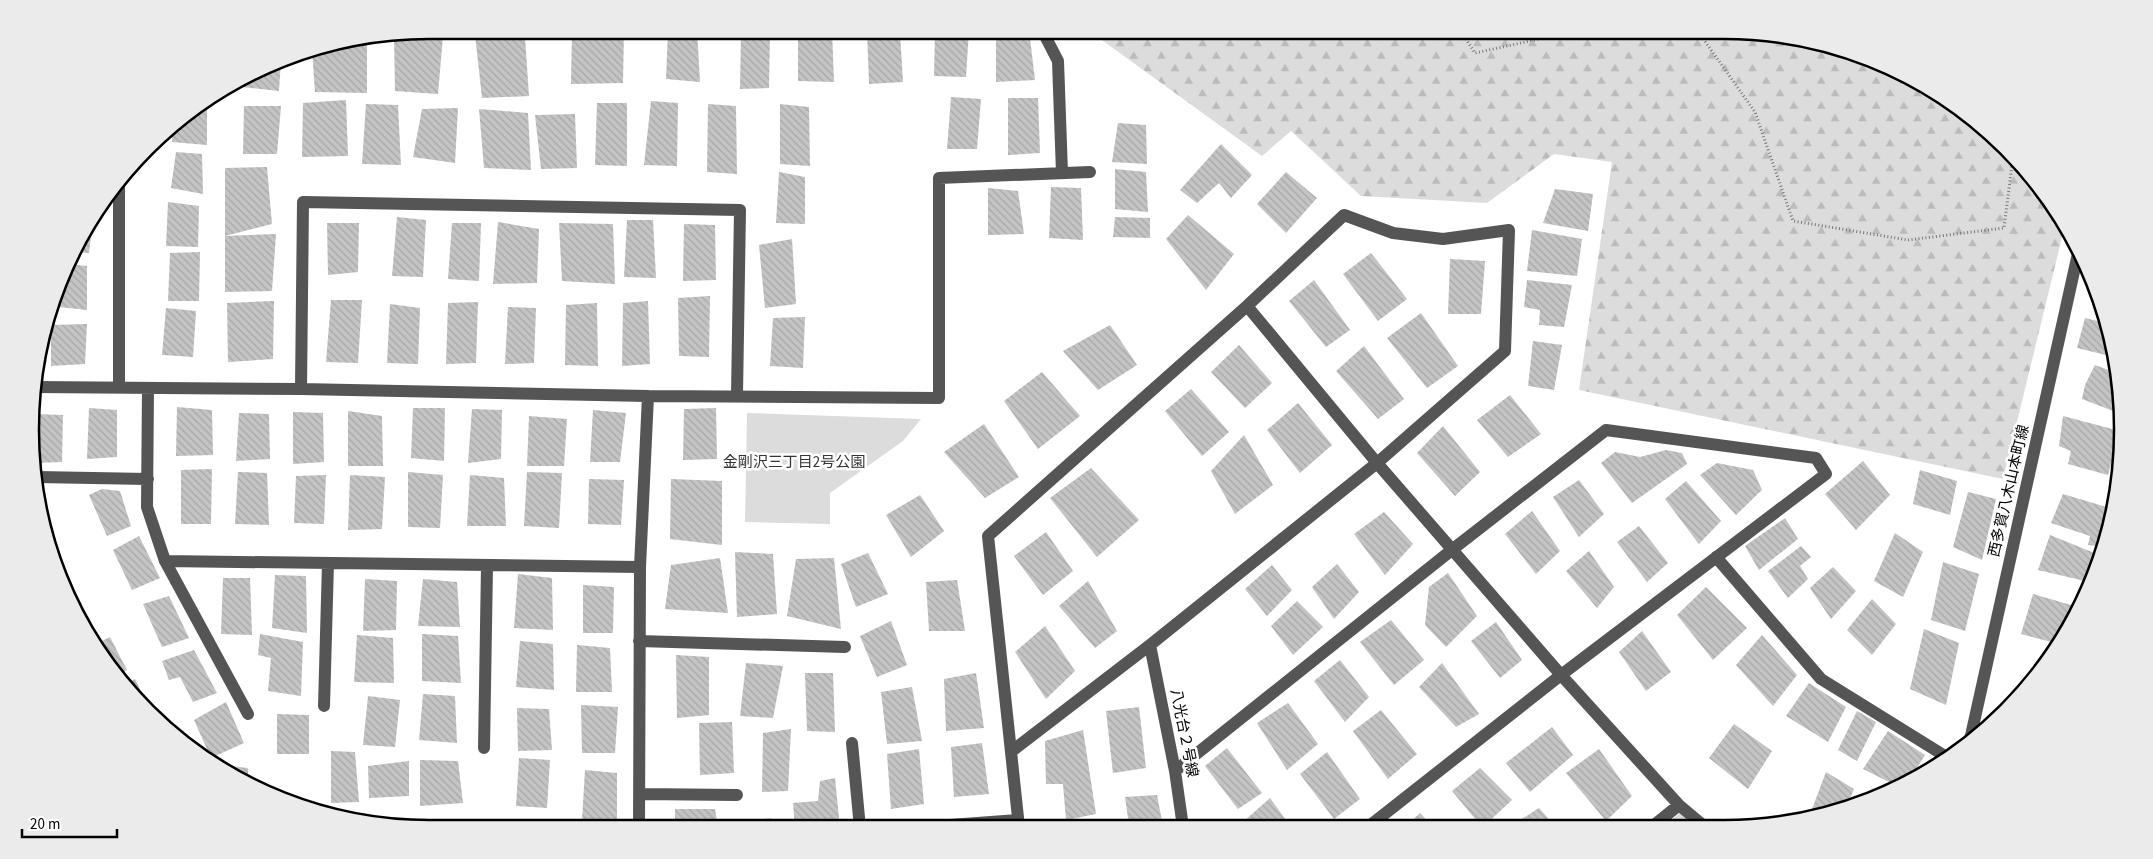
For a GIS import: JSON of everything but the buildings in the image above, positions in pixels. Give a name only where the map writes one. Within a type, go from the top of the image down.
[{"type":"street","points":[[1047,39],[1058,60],[1062,173]]},
{"type":"street","points":[[41,387],[301,389],[648,396],[737,395],[939,398],[939,178],[1090,172]]},
{"type":"street","points":[[119,192],[119,387]]},
{"type":"street","points":[[301,389],[303,202],[740,210],[737,395]]},
{"type":"street","points":[[1012,751],[1150,645],[1377,463],[1505,351],[1509,230],[1442,239],[1393,233],[1344,215],[1247,306],[988,536],[1019,820]]},
{"type":"street","name":"西多賀八木山本町線","points":[[1972,731],[2076,262]]},
{"type":"street","points":[[1247,306],[1377,463],[1561,675],[1680,805],[1697,820]]},
{"type":"street","points":[[148,389],[147,507],[165,562],[248,714]]},
{"type":"street","points":[[639,820],[640,567],[648,396]]},
{"type":"street","points":[[1176,771],[1606,430],[1816,458],[1826,474],[1561,675],[1377,820]]},
{"type":"street","points":[[42,478],[148,479]]},
{"type":"street","points":[[1716,557],[1821,679],[1942,753]]},
{"type":"street","points":[[165,562],[640,567]]},
{"type":"street","points":[[324,706],[328,563]]},
{"type":"street","points":[[484,748],[487,566]]},
{"type":"street","points":[[639,641],[845,647]]},
{"type":"street","name":"八光台２号線","points":[[1150,645],[1176,771],[1182,820]]},
{"type":"street","points":[[852,743],[859,820]]},
{"type":"street","points":[[640,794],[737,795]]},
{"type":"street","points":[[1660,820],[1680,805]]},
{"type":"path","points":[[1466,39],[1475,53],[1539,39]]},
{"type":"path","points":[[1703,39],[1755,112],[1793,221],[1908,240],[2004,228],[2012,166]]},
{"type":"green space","points":[[1100,39],[1724,39],[1775,42],[1800,46],[1849,59],[1873,68],[1919,91],[1961,119],[1981,136],[2000,153],[2034,192],[2063,235],[2003,479],[1579,390],[1612,162],[1554,154],[1487,203],[1361,196],[1291,131],[1262,156]]},
{"type":"green space","name":"金剛沢三丁目2号公園","points":[[747,413],[921,419],[903,441],[830,493],[830,524],[745,522]]},
{"type":"green space","points":[[1680,813],[1689,820],[1671,820]]}]
